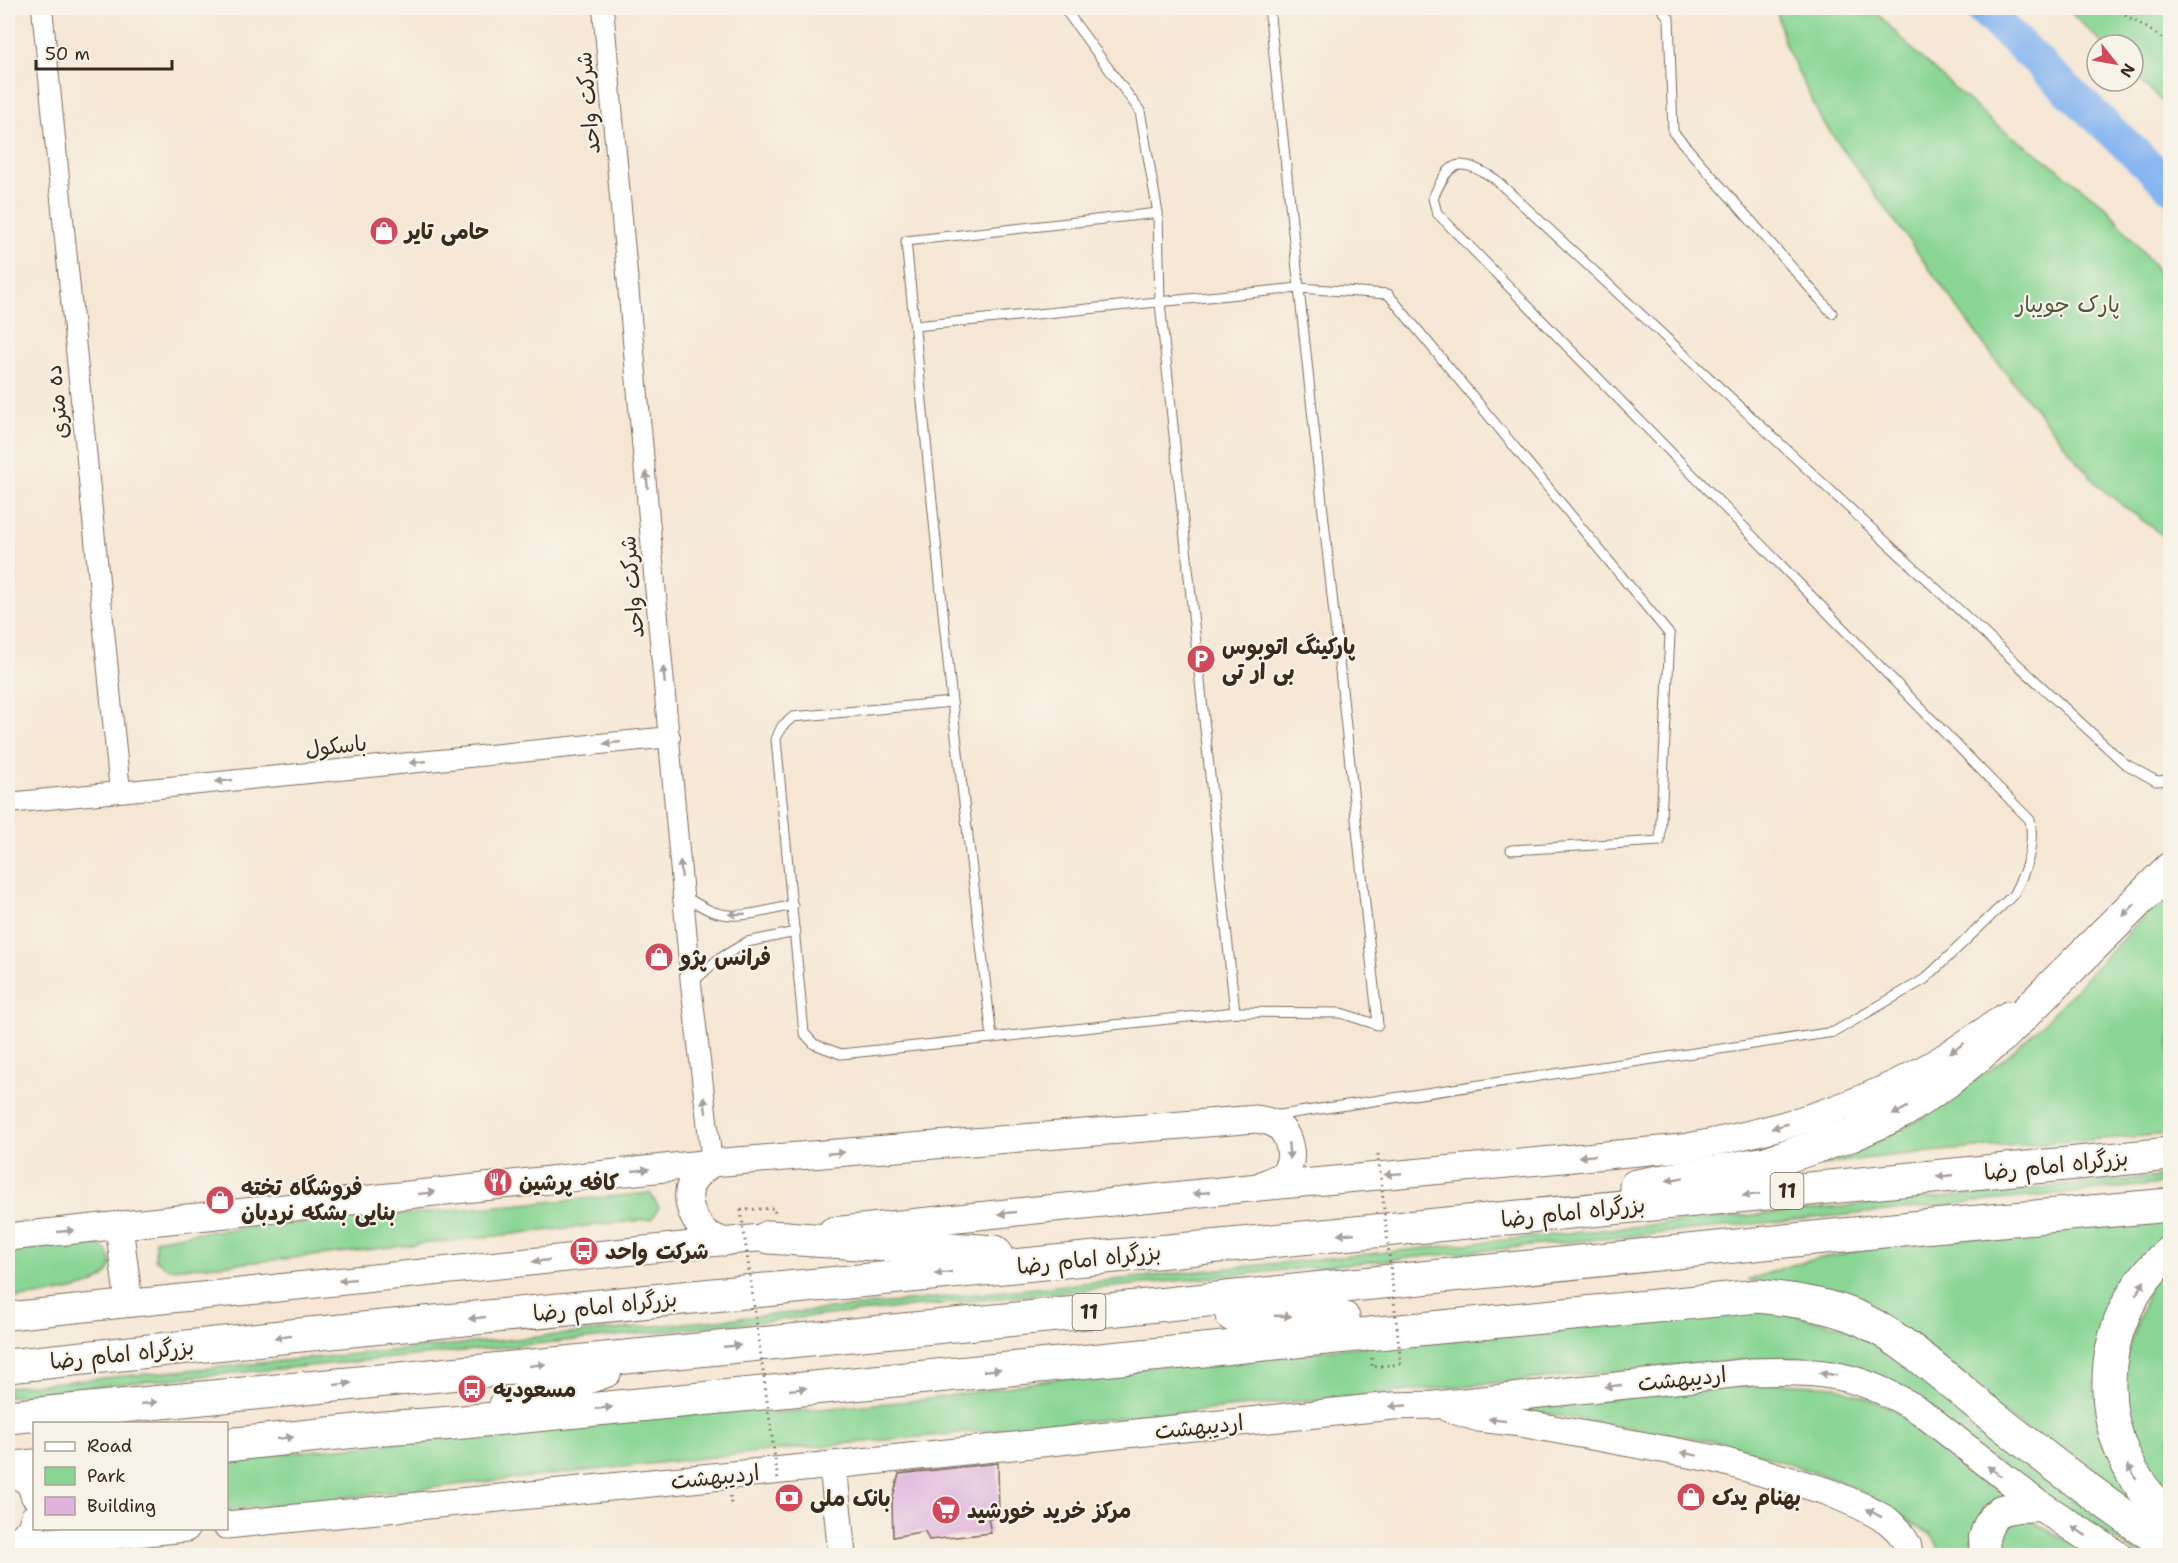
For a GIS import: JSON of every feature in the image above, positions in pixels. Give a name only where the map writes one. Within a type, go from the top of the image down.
[{"type":"highway","points":[[1404,1229],[1766,1163],[1851,1135],[1903,1111],[1947,1081],[2003,1035],[2170,869]]},
{"type":"highway","name":"بزرگراه امام رضا","points":[[8,1366],[300,1335],[2170,1154]]},
{"type":"highway","name":"11","points":[[8,1417],[1098,1311],[1922,1227],[2170,1205]]},
{"type":"highway","points":[[772,1223],[1096,1258]]},
{"type":"highway","points":[[2170,1252],[2158,1262],[2140,1286],[2123,1317],[2115,1343],[2109,1379],[2112,1419],[2125,1461],[2137,1481],[2170,1516]]},
{"type":"highway","points":[[228,1445],[1481,1321],[1759,1296],[1809,1304],[1845,1313],[1896,1339],[2063,1473],[2170,1546]]},
{"type":"highway","points":[[1098,1311],[1481,1321]]},
{"type":"highway","points":[[453,1423],[656,1353]]},
{"type":"main road","points":[[8,1316],[725,1242],[772,1223],[1259,1186],[1682,1148],[1732,1139],[1783,1126],[1889,1087],[1934,1063],[2059,981]]},
{"type":"main road","points":[[8,1237],[712,1163],[1256,1119],[1275,1124],[1284,1133],[1289,1143],[1291,1158],[1285,1172],[1259,1186]]},
{"type":"main road","points":[[712,1163],[694,1178],[689,1193],[690,1210],[696,1222],[706,1233],[725,1242]]},
{"type":"main road","points":[[119,1226],[129,1303]]},
{"type":"main road","name":"اردیبهشت","points":[[228,1525],[833,1465],[1392,1406],[1434,1405],[1752,1372],[1793,1371],[1837,1375],[1880,1388],[1920,1411],[2041,1506],[2117,1556]]},
{"type":"main road","points":[[1434,1405],[1479,1418],[1521,1423],[1716,1459],[1826,1491],[1887,1520],[1899,1531],[1907,1544],[1910,1556]]},
{"type":"main road","points":[[833,1465],[842,1556]]},
{"type":"main road","points":[[17,1468],[31,1484],[33,1491]]},
{"type":"main road","points":[[1985,1556],[1984,1538],[1988,1526],[2001,1510],[2041,1506]]},
{"type":"main road","points":[[10,1546],[32,1528],[33,1523]]},
{"type":"main road","points":[[10,1546],[114,1532],[150,1530]]},
{"type":"street","name":"ده متری","points":[[42,8],[120,791]]},
{"type":"street","name":"شرکت واحد","points":[[603,8],[691,984],[712,1163]]},
{"type":"street","name":"باسکول","points":[[8,802],[670,737]]},
{"type":"lane","points":[[1066,8],[1140,111],[1158,213],[1160,303],[1235,1012]]},
{"type":"lane","points":[[952,702],[793,717],[782,726],[776,739],[804,1033],[814,1044],[841,1054],[1235,1012],[1341,1013],[1378,1025],[1269,8]]},
{"type":"lane","points":[[1661,8],[1669,18],[1673,132],[1832,313]]},
{"type":"lane","points":[[1256,1119],[1834,1032],[1924,979],[2013,895],[2022,880],[2033,837],[2030,820],[1437,213],[1433,198],[1446,173],[1455,166],[1472,165],[1495,179],[2124,764],[2156,781],[2170,780]]},
{"type":"lane","points":[[992,1038],[952,702],[906,241],[1158,213]]},
{"type":"lane","points":[[915,326],[1299,288],[1388,294],[1670,635],[1660,841],[1511,850]]},
{"type":"lane","points":[[684,896],[711,911],[730,915],[749,914],[793,905]]},
{"type":"lane","points":[[691,984],[717,960],[747,942],[796,932]]},
{"type":"path","points":[[2115,8],[2170,43]]},
{"type":"path","points":[[1372,1367],[1401,1365],[1378,1154]]},
{"type":"path","points":[[772,1223],[741,1210],[778,1481]]},
{"type":"green space","name":"پارک جویبار","points":[[1776,8],[1872,8],[1919,56],[1991,121],[2049,162],[2107,208],[2155,267],[2170,292],[2170,541],[2099,487],[1996,361],[1821,119],[1785,45]]},
{"type":"green space","points":[[2066,8],[2170,8],[2170,110],[2145,85],[2145,33],[2092,33]]},
{"type":"green space","points":[[2170,888],[2170,1134],[1951,1150],[1820,1165],[1877,1141],[1922,1118],[1998,1064],[2042,1025]]},
{"type":"green space","points":[[2170,1176],[2170,1183],[137,1382],[8,1397],[8,1387],[791,1313],[1669,1223]]},
{"type":"green space","points":[[650,1193],[659,1207],[652,1219],[255,1262],[169,1269],[155,1259],[155,1240],[200,1232]]},
{"type":"green space","points":[[2170,1215],[2170,1241],[2103,1350],[2170,1536],[2006,1415],[1771,1284],[1748,1280],[1798,1263],[1866,1249]]},
{"type":"green space","points":[[88,1241],[103,1247],[110,1257],[108,1272],[99,1280],[85,1287],[68,1291],[8,1299],[8,1251]]},
{"type":"green space","points":[[2170,1264],[2170,1504],[2135,1460],[2116,1384],[2151,1283]]},
{"type":"green space","points":[[1732,1311],[1780,1311],[1855,1330],[2170,1555],[2138,1555],[1849,1366],[1809,1358],[1740,1360],[768,1451],[228,1510],[228,1459],[762,1407],[772,1413],[922,1400],[1106,1371]]},
{"type":"green space","points":[[1779,1383],[1836,1386],[1891,1408],[1933,1436],[2008,1497],[1972,1555],[1941,1555],[1931,1535],[1881,1502],[1834,1479],[1729,1444],[1512,1408]]},
{"type":"green space","points":[[2022,1518],[2034,1522],[2092,1555],[1995,1556],[2002,1524]]},
{"type":"building","name":"مرکز خرید خورشید","points":[[998,1463],[999,1518],[988,1518],[991,1533],[929,1540],[925,1531],[893,1537],[892,1501],[899,1474]]},
{"type":"waterway","points":[[1981,8],[2170,186]]},
{"type":"place","name":"حامی تایر","points":[[384,231]]},
{"type":"place","name":"پارکینگ اتوبوس بی ار تی","points":[[1201,659]]},
{"type":"place","name":"فرانس پژو","points":[[659,957]]},
{"type":"place","name":"کافه پرشین","points":[[498,1182]]},
{"type":"place","name":"فروشگاه تخته بنایی بشکه نردبان","points":[[220,1200]]},
{"type":"place","name":"شرکت واحد","points":[[584,1251]]},
{"type":"place","name":"مسعودیه","points":[[472,1389]]},
{"type":"place","name":"بهنام یدک","points":[[1691,1497]]},
{"type":"place","name":"بانک ملی","points":[[789,1498]]},
{"type":"place","name":"مرکز خرید خورشید","points":[[946,1510]]}]
